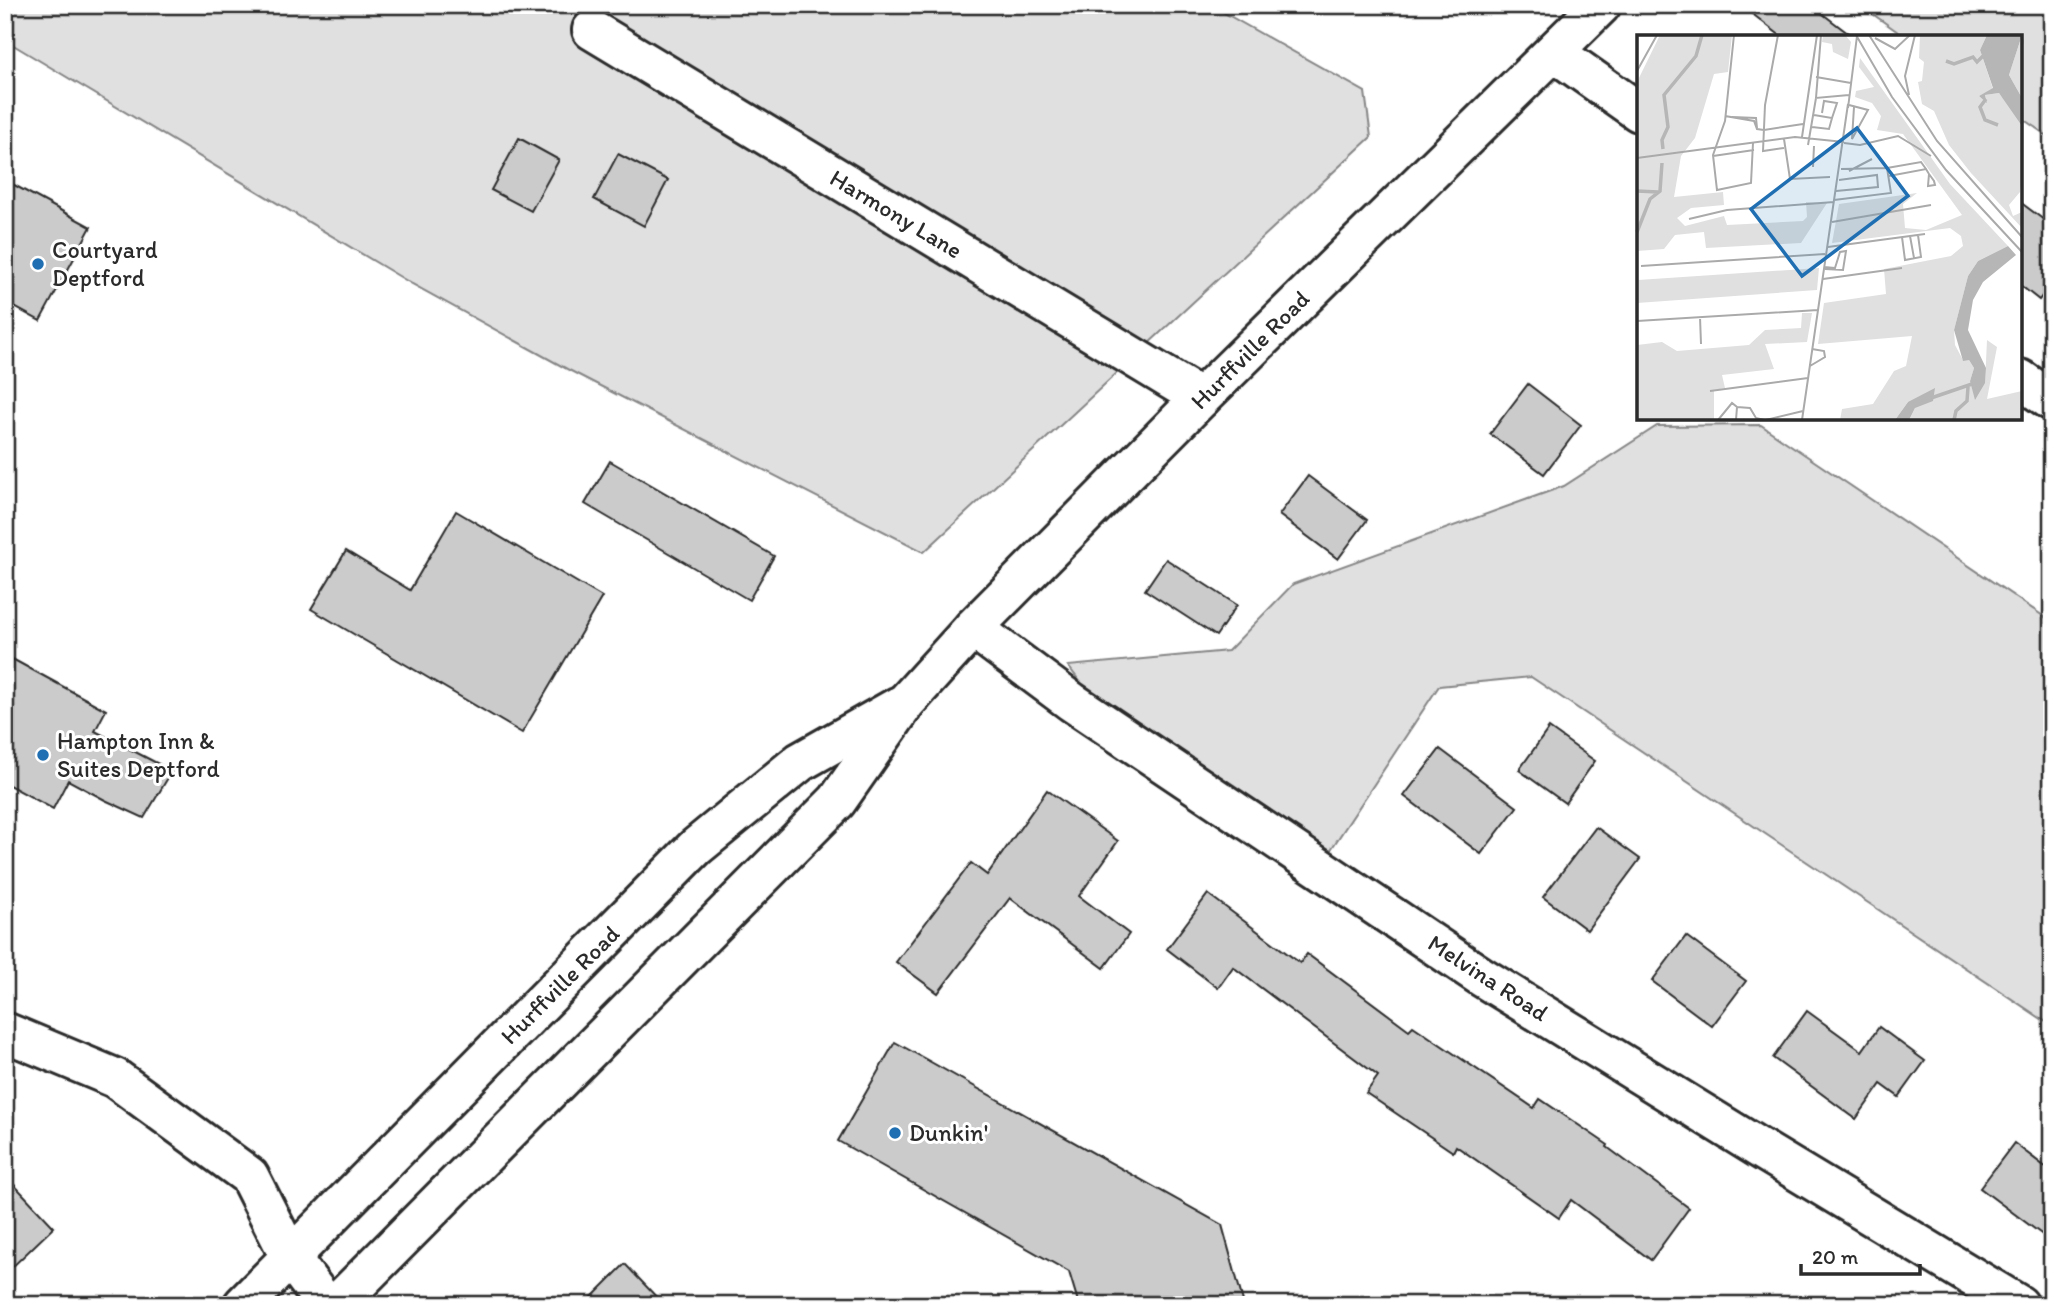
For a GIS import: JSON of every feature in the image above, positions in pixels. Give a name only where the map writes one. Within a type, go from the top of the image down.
[{"type":"main road","name":"Hurffville Road","points":[[336,1305],[837,801],[906,702],[973,628],[1201,398],[1601,5]]},
{"type":"main road","name":"Harmony Lane","points":[[592,30],[1201,398]]},
{"type":"main road","points":[[1554,52],[1637,111]]},
{"type":"main road","points":[[2022,380],[2052,401]]},
{"type":"main road","name":"Melvina Road","points":[[973,628],[1072,702],[1482,977],[2018,1305]]},
{"type":"main road","name":"Hurffville Road","points":[[243,1305],[696,847],[800,762],[906,702]]},
{"type":"main road","points":[[5,1032],[115,1078],[249,1176],[290,1256],[326,1305]]},
{"type":"shaded area","points":[[5,5],[1210,5],[1365,92],[1371,137],[924,552],[567,369],[412,284],[5,40]]},
{"type":"shaded area","points":[[1860,5],[2052,5],[2052,139],[2022,118],[2022,35],[1902,35]]},
{"type":"shaded area","points":[[1761,425],[2052,622],[2052,1026],[1531,677],[1439,686],[1316,872],[1130,746],[1068,666],[1228,651],[1293,584],[1564,486],[1657,426]]},
{"type":"building","points":[[1741,5],[1811,5],[1850,35],[1779,35]]},
{"type":"building","points":[[519,138],[559,160],[531,211],[491,190]]},
{"type":"building","points":[[618,154],[668,180],[644,226],[594,199]]},
{"type":"building","name":"Courtyard Deptford","points":[[5,180],[91,227],[40,321],[5,302]]},
{"type":"building","points":[[2022,204],[2052,226],[2052,283],[2039,300],[2022,287]]},
{"type":"building","points":[[1528,384],[1581,425],[1544,474],[1490,434]]},
{"type":"building","points":[[610,461],[774,556],[749,600],[585,504]]},
{"type":"building","points":[[1308,476],[1367,520],[1338,559],[1279,515]]},
{"type":"building","points":[[456,511],[602,597],[522,733],[311,609],[346,551],[410,590]]},
{"type":"building","points":[[1166,559],[1237,605],[1216,636],[1145,590]]},
{"type":"building","name":"Hampton Inn & Suites Deptford","points":[[5,655],[106,710],[95,731],[172,771],[144,818],[68,780],[53,809],[5,783]]},
{"type":"building","points":[[1549,728],[1595,761],[1565,803],[1519,770]]},
{"type":"building","points":[[1440,749],[1517,807],[1481,854],[1404,796]]},
{"type":"building","points":[[1047,790],[1118,841],[1079,896],[1129,934],[1104,968],[1010,898],[938,993],[896,962],[971,863],[987,875]]},
{"type":"building","points":[[1596,827],[1640,859],[1587,930],[1543,897]]},
{"type":"building","points":[[1208,894],[1300,963],[1307,954],[1409,1030],[1413,1026],[1534,1108],[1540,1099],[1608,1145],[1607,1147],[1689,1208],[1651,1260],[1571,1200],[1559,1218],[1456,1146],[1453,1152],[1366,1093],[1378,1076],[1233,967],[1218,988],[1167,949]]},
{"type":"building","points":[[1686,936],[1746,981],[1712,1026],[1652,981]]},
{"type":"building","points":[[1807,1011],[1862,1051],[1879,1027],[1925,1061],[1899,1097],[1881,1084],[1856,1119],[1773,1058]]},
{"type":"building","points":[[895,1042],[1222,1225],[1244,1305],[1079,1305],[1069,1272],[838,1141]]},
{"type":"building","points":[[2014,1143],[2052,1172],[2052,1242],[1980,1188]]},
{"type":"building","points":[[5,1175],[54,1227],[5,1274]]},
{"type":"building","points":[[625,1264],[664,1305],[584,1305]]},
{"type":"place","name":"Courtyard Deptford","points":[[38,264]]},
{"type":"place","name":"Hampton Inn & Suites Deptford","points":[[43,755]]},
{"type":"place","name":"Dunkin'","points":[[895,1133]]}]
